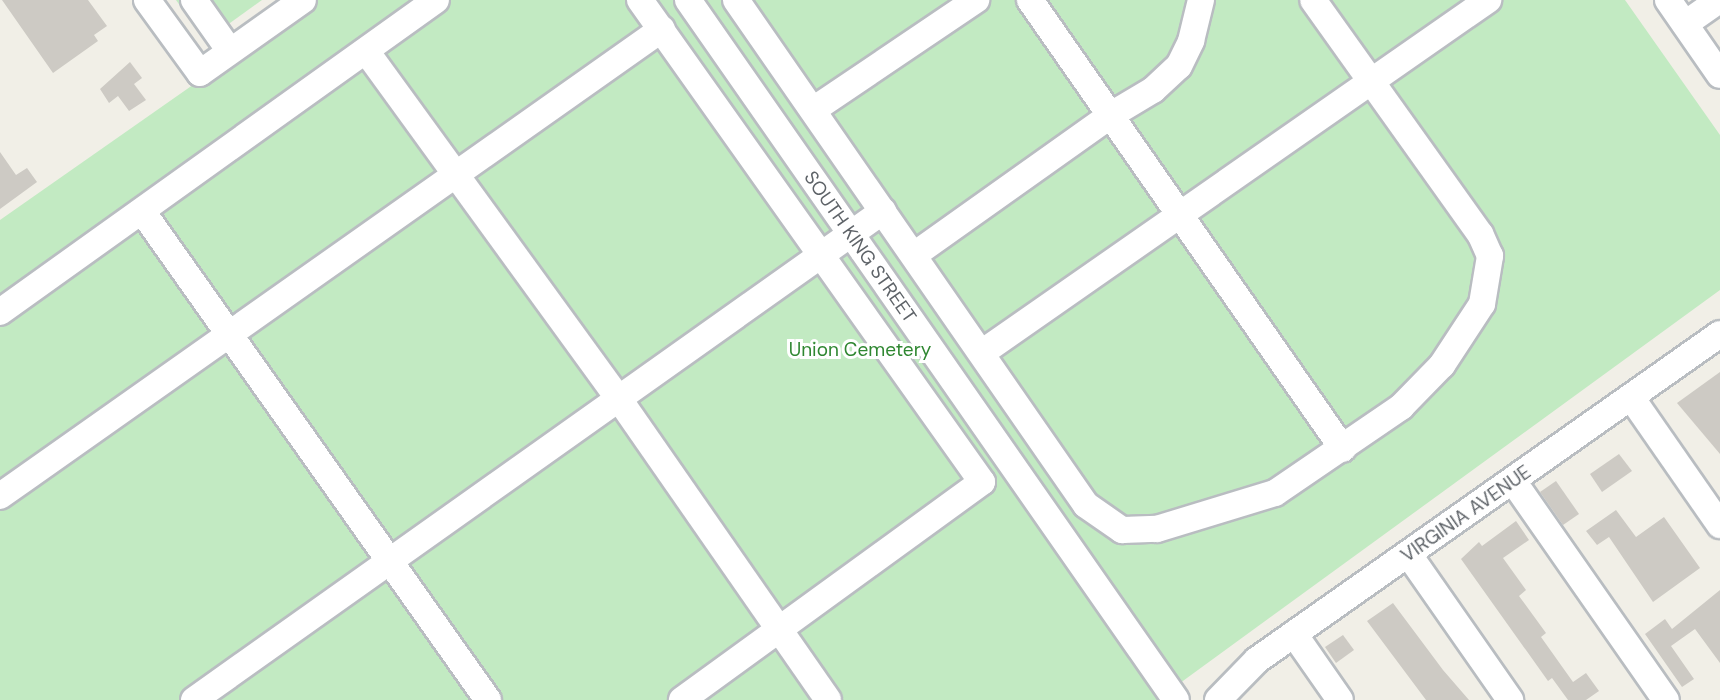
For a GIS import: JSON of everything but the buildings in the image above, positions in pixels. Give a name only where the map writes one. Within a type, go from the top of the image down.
[{"type":"street","points":[[148,0],[200,73],[303,0]]},
{"type":"street","points":[[194,0],[230,51]]},
{"type":"street","points":[[0,312],[436,0]]},
{"type":"street","points":[[640,0],[982,482],[682,700]]},
{"type":"street","name":"SOUTH KING STREET","points":[[688,0],[1177,700]]},
{"type":"street","points":[[736,0],[983,352],[1086,505],[1122,530],[1157,529],[1275,493],[1401,407],[1442,365],[1482,304],[1489,281],[1490,256],[1480,233],[1313,0]]},
{"type":"street","points":[[813,110],[976,0]]},
{"type":"street","points":[[1030,0],[1343,449]]},
{"type":"street","points":[[914,255],[1111,115],[1153,90],[1179,66],[1201,0]]},
{"type":"street","points":[[983,352],[1179,212],[1373,82],[1488,0]]},
{"type":"street","points":[[1668,0],[1720,75]]},
{"type":"street","points":[[1685,24],[1719,0]]},
{"type":"street","points":[[0,496],[228,332],[662,29]]},
{"type":"street","points":[[366,51],[619,399],[828,700]]},
{"type":"street","points":[[142,211],[488,700]]},
{"type":"street","points":[[194,700],[822,257],[883,211]]},
{"type":"street","name":"VIRGINIA AVENUE","points":[[1219,700],[1257,660],[1720,334]]},
{"type":"street","points":[[1631,397],[1720,525]]},
{"type":"street","points":[[1513,481],[1665,700]]},
{"type":"street","points":[[1409,555],[1510,700]]},
{"type":"street","points":[[1294,634],[1340,700]]},
{"type":"green space","points":[[176,0],[262,0],[205,41]]},
{"type":"green space","name":"Union Cemetery","points":[[314,0],[1625,0],[1720,135],[1720,290],[1176,686],[1168,700],[0,700],[0,220]]}]
